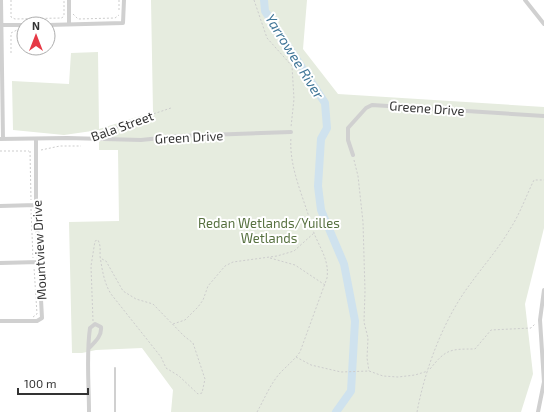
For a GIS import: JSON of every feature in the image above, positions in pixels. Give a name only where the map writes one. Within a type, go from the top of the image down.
[{"type":"street","points":[[1,0],[1,139]]},
{"type":"street","points":[[69,0],[67,14],[69,24]]},
{"type":"street","points":[[56,25],[123,23],[124,0]]},
{"type":"street","points":[[525,0],[544,24]]},
{"type":"street","points":[[2,25],[16,25]]},
{"type":"street","name":"Greene Drive","points":[[353,155],[348,140],[348,128],[366,108],[372,105],[544,116]]},
{"type":"street","name":"Green Drive","points":[[87,139],[141,140],[291,132]]},
{"type":"street","name":"Bala Street","points":[[1,139],[87,139]]},
{"type":"street","name":"Mountview Drive","points":[[32,321],[42,319],[36,205],[36,139]]},
{"type":"street","points":[[0,206],[36,205]]},
{"type":"street","points":[[0,263],[39,262]]},
{"type":"street","points":[[538,412],[544,382],[540,320],[544,290]]},
{"type":"street","points":[[0,321],[32,321]]},
{"type":"street","points":[[89,348],[100,336],[101,327],[95,324],[90,328],[89,348],[89,412]]},
{"type":"lane","name":"Bala Street","points":[[87,139],[148,116]]},
{"type":"lane","points":[[115,368],[115,412]]},
{"type":"path","points":[[11,0],[11,17],[16,19]]},
{"type":"path","points":[[64,0],[67,14]]},
{"type":"path","points":[[56,19],[61,19],[67,14],[74,14],[78,19],[116,18],[119,14],[119,0]]},
{"type":"path","points":[[254,0],[267,38],[292,66],[294,99],[291,132],[293,163],[314,232],[328,267],[325,286],[306,340],[296,357],[275,380],[257,412]]},
{"type":"path","points":[[11,53],[11,33],[16,31]]},
{"type":"path","name":"Bala Street","points":[[148,116],[171,108]]},
{"type":"path","points":[[0,151],[30,151],[60,146],[81,146]]},
{"type":"path","points":[[30,151],[31,205],[37,314],[32,316],[32,321]]},
{"type":"path","points":[[353,155],[358,176],[363,222],[365,291],[364,322],[368,338],[367,358],[369,371]]},
{"type":"path","points":[[418,412],[421,391],[429,371],[436,346],[470,284],[484,268],[511,228],[534,180],[544,180]]},
{"type":"path","points":[[173,324],[185,320],[194,312],[203,300],[208,286],[225,266],[233,262],[268,257],[294,251],[314,232]]},
{"type":"path","points":[[93,326],[91,266],[95,240],[98,240],[101,244],[100,258],[107,288],[160,357],[166,368],[179,376],[193,391],[198,394],[202,393],[205,380],[196,348],[193,343],[153,304],[136,299],[123,292],[106,261],[100,258]]},
{"type":"path","points":[[268,257],[295,265],[325,286]]},
{"type":"path","points":[[296,357],[310,365],[341,372],[369,371],[383,376],[398,377],[415,375],[429,371],[442,354],[459,349],[475,349],[491,330],[531,328],[540,320]]},
{"type":"green space","name":"Redan Wetlands/Yuilles Wetlands","points":[[151,0],[307,0],[303,49],[338,94],[544,107],[544,228],[525,304],[533,374],[521,412],[171,412],[173,390],[142,348],[96,350],[82,353],[72,353],[69,222],[119,221],[118,150],[99,150],[99,130],[64,135],[13,130],[12,81],[69,84],[71,53],[98,52],[99,129],[153,112]]},
{"type":"waterway","name":"Yarrowee River","points":[[264,0],[265,11],[325,103],[327,128],[321,139],[318,186],[321,210],[344,264],[355,321],[351,391],[336,412]]}]
